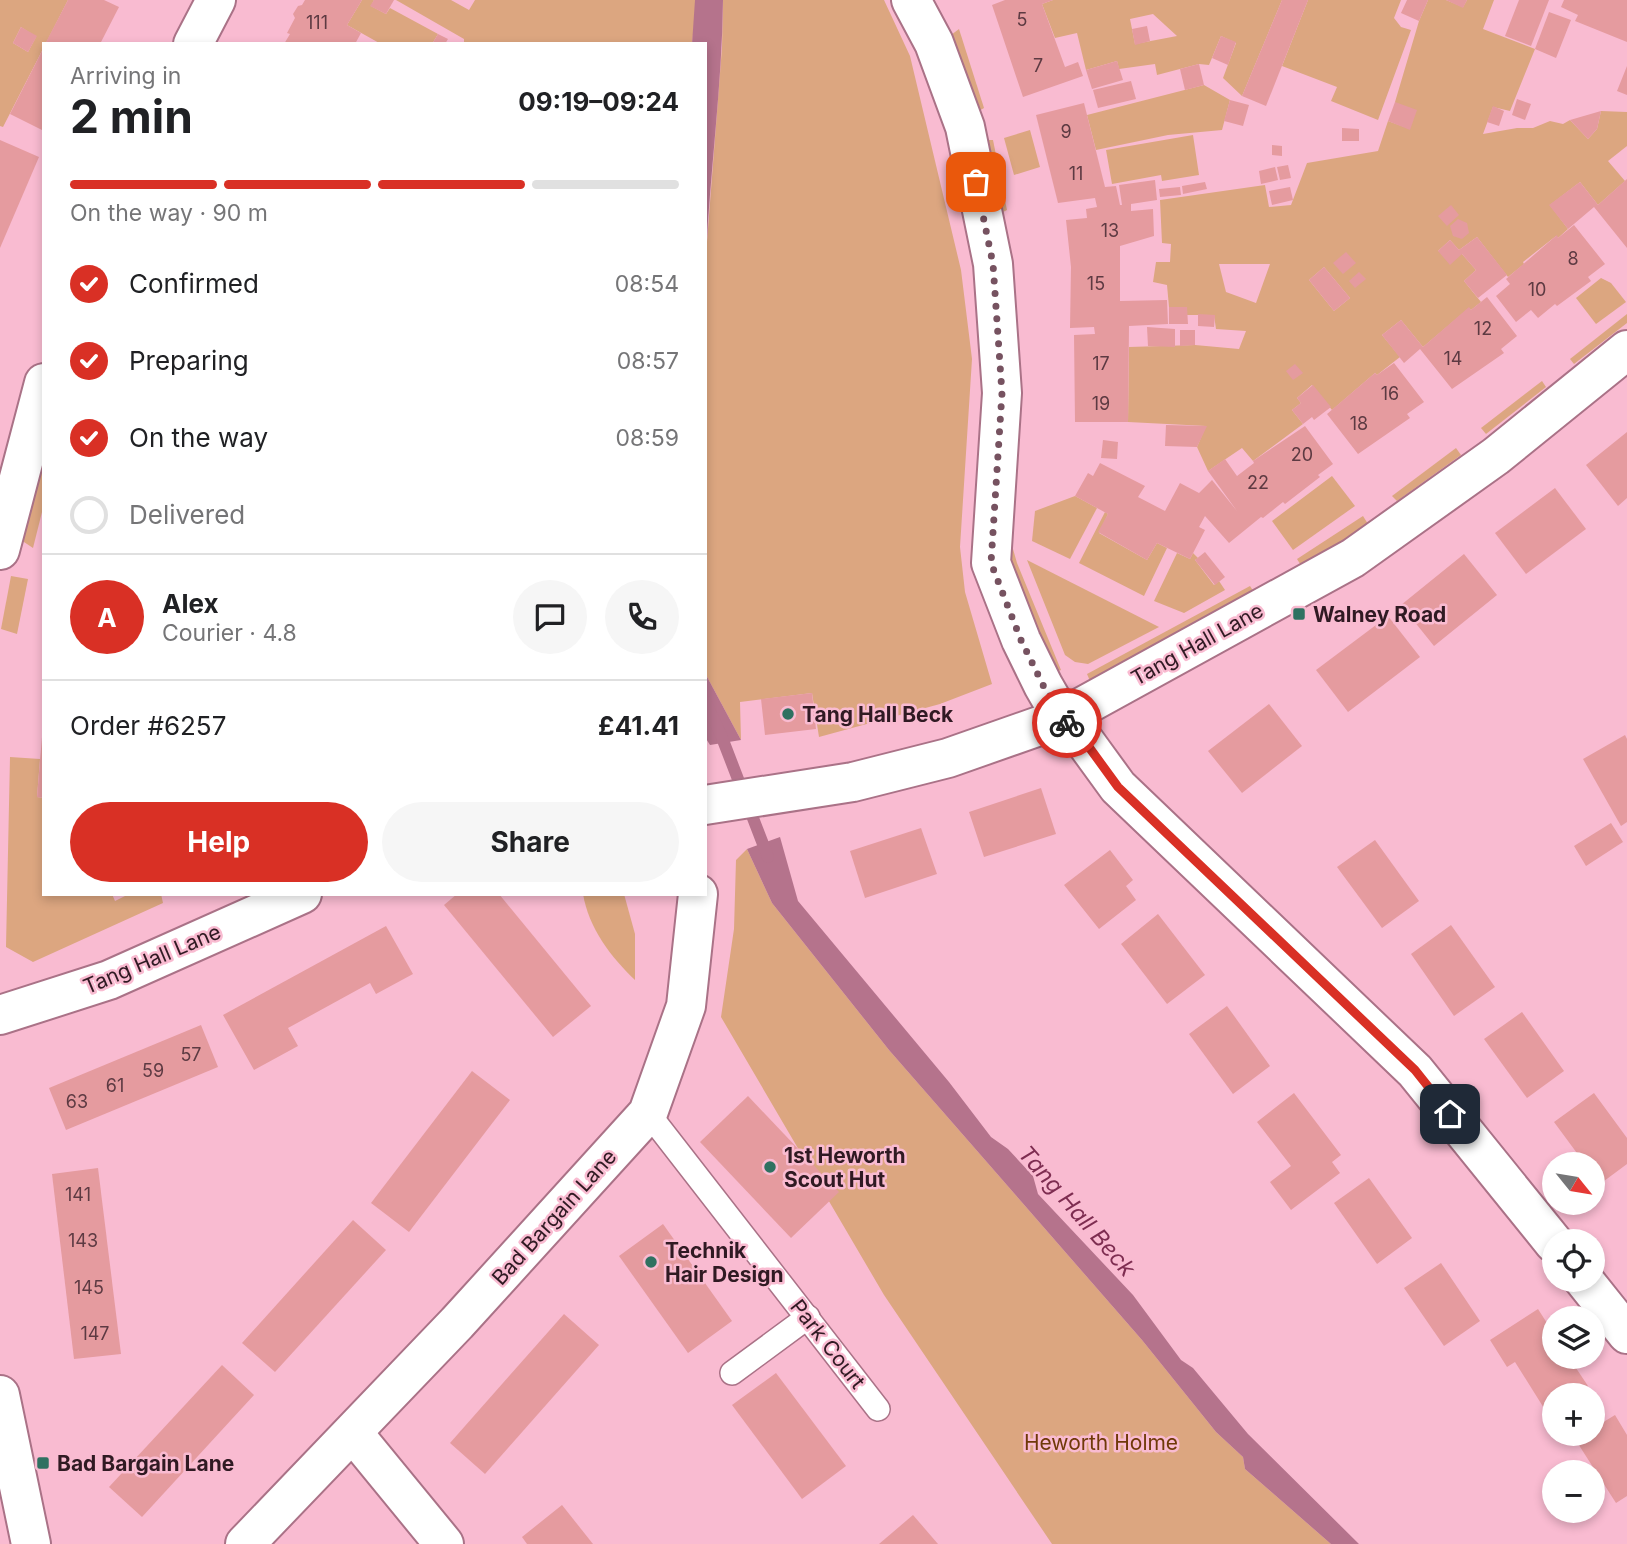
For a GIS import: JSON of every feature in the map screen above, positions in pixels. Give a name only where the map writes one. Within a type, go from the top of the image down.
[{"type":"street","points":[[194,42],[216,0]]},
{"type":"street","points":[[911,0],[934,43],[965,127],[993,264],[1002,393],[991,563],[1021,640],[1043,685],[1062,718],[1086,743],[1118,787],[1415,1070],[1543,1229]]},
{"type":"street","name":"Tang Hall Lane","points":[[707,805],[853,782],[948,758],[1062,718],[1353,558],[1496,456],[1627,350]]},
{"type":"street","points":[[0,550],[42,391]]},
{"type":"street","name":"Tang Hall Lane","points":[[0,1015],[109,980],[298,896]]},
{"type":"street","points":[[673,896],[695,937]]},
{"type":"street","name":"Bad Bargain Lane","points":[[245,1544],[457,1323],[648,1113],[686,1006],[698,896]]},
{"type":"street","points":[[1593,1292],[1627,1334]]},
{"type":"street","points":[[0,1395],[31,1544]]},
{"type":"street","points":[[353,1433],[444,1544]]},
{"type":"lane","name":"Park Court","points":[[648,1113],[878,1409]]},
{"type":"lane","points":[[732,1373],[808,1317]]},
{"type":"green space","points":[[0,0],[68,0],[47,42],[42,42],[42,51],[3,127],[0,126]],"holes":[[[21,27],[36,37],[28,52],[13,43]]]},
{"type":"green space","points":[[362,0],[374,0],[371,6],[386,14],[390,8],[438,34],[433,42],[377,42],[347,25]]},
{"type":"green space","points":[[396,0],[451,0],[469,10],[475,0],[695,0],[692,42],[464,42],[464,39]]},
{"type":"green space","points":[[723,0],[884,0],[910,56],[961,270],[972,359],[960,547],[965,592],[992,684],[940,704],[819,737],[812,693],[740,702],[741,740],[707,677],[707,242],[722,47]]},
{"type":"green space","points":[[1053,0],[1282,0],[1242,96],[1223,78],[1236,43],[1221,36],[1209,65],[1199,64],[1157,75],[1155,64],[1119,69],[1117,61],[1086,70],[1077,33],[1055,38],[1042,4]],"holes":[[[1153,14],[1177,36],[1135,44],[1130,19]]]},
{"type":"green space","points":[[1308,0],[1401,0],[1394,18],[1401,27],[1411,30],[1378,120],[1331,101],[1337,87],[1282,66]]},
{"type":"green space","points":[[1428,0],[1446,0],[1463,7],[1467,0],[1494,0],[1483,29],[1535,49],[1510,111],[1493,107],[1483,134],[1533,128],[1550,121],[1563,124],[1570,120],[1588,139],[1597,129],[1601,111],[1627,112],[1627,146],[1608,161],[1625,181],[1598,205],[1580,182],[1550,205],[1568,229],[1523,262],[1524,264],[1508,277],[1477,237],[1459,250],[1450,240],[1438,251],[1462,254],[1476,270],[1464,281],[1481,302],[1471,310],[1469,308],[1423,347],[1401,320],[1382,335],[1400,357],[1377,375],[1375,373],[1332,410],[1312,385],[1297,398],[1301,403],[1292,410],[1303,424],[1253,461],[1242,448],[1208,471],[1197,447],[1206,426],[1128,422],[1129,347],[1195,345],[1239,349],[1246,331],[1216,329],[1214,315],[1187,315],[1187,307],[1169,307],[1167,285],[1153,282],[1156,262],[1170,262],[1171,244],[1162,243],[1160,200],[1265,185],[1269,207],[1291,205],[1307,163],[1378,151],[1388,121],[1410,129],[1395,102]],"holes":[[[1219,264],[1270,264],[1256,303],[1226,292]],[[1324,267],[1350,298],[1334,311],[1309,280]]]},
{"type":"green space","points":[[959,29],[984,108],[977,112],[951,35]]},
{"type":"green space","points":[[1204,85],[1230,100],[1222,130],[1168,135],[1096,150],[1087,115]]},
{"type":"green space","points":[[1030,130],[1040,167],[1014,175],[1004,138]]},
{"type":"green space","points":[[1193,135],[1199,175],[1162,181],[1161,175],[1112,184],[1106,150]]},
{"type":"green space","points":[[986,140],[993,140],[1007,210],[1001,213]]},
{"type":"green space","points":[[1601,278],[1611,283],[1626,302],[1596,324],[1576,298]]},
{"type":"green space","points":[[1627,314],[1627,323],[1574,364],[1570,359]]},
{"type":"green space","points":[[1542,381],[1546,387],[1486,434],[1481,428]]},
{"type":"green space","points":[[42,448],[42,512],[33,548],[18,538]]},
{"type":"green space","points":[[1456,448],[1461,455],[1397,501],[1392,496]]},
{"type":"green space","points":[[1332,476],[1355,506],[1293,550],[1272,521]]},
{"type":"green space","points":[[1075,496],[1097,508],[1070,559],[1032,541],[1035,511]]},
{"type":"green space","points":[[1105,512],[1108,514],[1099,533],[1147,560],[1157,543],[1167,548],[1144,596],[1079,563]]},
{"type":"green space","points":[[1363,516],[1368,524],[1302,567],[1297,559]]},
{"type":"green space","points":[[1011,542],[1061,670],[1051,674],[1008,566]]},
{"type":"green space","points":[[1177,553],[1190,559],[1193,553],[1198,558],[1195,560],[1214,585],[1219,581],[1225,590],[1184,613],[1154,601]]},
{"type":"green space","points":[[1027,560],[1159,627],[1088,664],[1075,662],[1065,655]]},
{"type":"green space","points":[[11,576],[28,579],[17,634],[1,629]]},
{"type":"green space","points":[[1250,586],[1254,592],[1099,679],[1090,681],[1087,674]]},
{"type":"green space","points":[[10,757],[40,759],[37,797],[42,798],[42,896],[113,896],[115,901],[125,896],[161,896],[163,903],[33,962],[6,947]]},
{"type":"green space","name":"Heworth Holme","points":[[747,849],[772,903],[889,1050],[1142,1340],[1216,1432],[1243,1457],[1245,1469],[1331,1544],[1052,1544],[884,1295],[721,1017],[734,929],[736,860]]},
{"type":"green space","points":[[583,896],[625,896],[635,934],[635,980],[602,942]]},
{"type":"shaded area","points":[[695,0],[723,0],[707,243],[707,42],[692,42]]},
{"type":"shaded area","points":[[707,677],[741,740],[710,745],[707,740]]},
{"type":"shaded area","points":[[780,837],[798,901],[949,1082],[991,1137],[1008,1149],[1033,1176],[1038,1194],[1133,1295],[1181,1360],[1193,1368],[1248,1434],[1359,1544],[1331,1544],[1245,1469],[1243,1457],[1216,1432],[1142,1340],[889,1050],[772,903],[747,849]]},
{"type":"building","points":[[68,0],[104,0],[119,7],[101,42],[46,42]]},
{"type":"building","points":[[305,0],[362,0],[347,25],[361,33],[356,42],[285,42],[295,18],[293,14],[298,6]]},
{"type":"building","points":[[374,0],[394,0],[386,14],[370,6]]},
{"type":"building","points":[[1005,0],[1053,0],[1042,4],[1065,67],[1078,62],[1083,76],[1023,97],[992,5]]},
{"type":"building","points":[[1282,0],[1308,0],[1266,106],[1242,96]]},
{"type":"building","points":[[1407,0],[1428,0],[1419,21],[1401,13]]},
{"type":"building","points":[[1446,0],[1467,0],[1463,8]]},
{"type":"building","points":[[1519,0],[1549,0],[1531,46],[1505,36]]},
{"type":"building","points":[[1564,0],[1627,0],[1627,42],[1575,21],[1578,15],[1561,7]]},
{"type":"building","points":[[1549,12],[1571,20],[1556,58],[1535,49]]},
{"type":"building","points":[[1147,26],[1150,41],[1135,45],[1132,29]]},
{"type":"building","points":[[21,27],[37,36],[28,52],[13,43]]},
{"type":"building","points":[[438,34],[448,39],[446,42],[433,42]]},
{"type":"building","points":[[1221,36],[1236,42],[1228,65],[1212,58]]},
{"type":"building","points":[[42,51],[42,130],[10,114]]},
{"type":"building","points":[[1117,61],[1123,80],[1092,89],[1086,70]]},
{"type":"building","points":[[1199,64],[1204,85],[1185,90],[1180,69]]},
{"type":"building","points":[[1627,66],[1627,95],[1617,91]]},
{"type":"building","points":[[1131,81],[1136,99],[1098,108],[1093,90]]},
{"type":"building","points":[[1517,99],[1531,104],[1525,120],[1512,115]]},
{"type":"building","points":[[1230,100],[1249,105],[1243,126],[1224,121]]},
{"type":"building","points":[[1395,102],[1417,110],[1410,130],[1388,121]]},
{"type":"building","points":[[1084,103],[1105,187],[1116,186],[1120,205],[1119,185],[1155,180],[1157,200],[1131,204],[1131,211],[1153,209],[1154,236],[1120,246],[1120,301],[1167,300],[1168,324],[1129,326],[1128,422],[1075,422],[1074,335],[1095,334],[1094,327],[1070,328],[1071,267],[1066,220],[1087,218],[1086,209],[1097,207],[1095,198],[1058,203],[1036,115]]},
{"type":"building","points":[[1493,106],[1504,111],[1499,126],[1487,122]]},
{"type":"building","points":[[1601,111],[1597,129],[1588,139],[1570,120]]},
{"type":"building","points":[[1342,128],[1359,129],[1359,141],[1342,141]]},
{"type":"building","points":[[0,140],[39,157],[0,248]]},
{"type":"building","points":[[1272,145],[1282,146],[1282,156],[1272,155]]},
{"type":"building","points":[[1288,165],[1291,178],[1280,180],[1277,167]]},
{"type":"building","points":[[1275,167],[1278,180],[1261,184],[1259,171]]},
{"type":"building","points":[[1627,179],[1627,248],[1594,207],[1568,229],[1549,205],[1580,182],[1598,205]]},
{"type":"building","points":[[1205,182],[1207,189],[1183,194],[1182,186]]},
{"type":"building","points":[[1180,187],[1181,195],[1160,197],[1159,189]]},
{"type":"building","points":[[1290,187],[1293,200],[1272,205],[1269,191]]},
{"type":"building","points":[[1451,205],[1459,215],[1447,226],[1438,216]]},
{"type":"building","points":[[1458,219],[1467,223],[1469,233],[1462,239],[1453,236],[1450,226]]},
{"type":"building","points":[[1574,225],[1605,264],[1588,277],[1591,281],[1557,306],[1555,304],[1538,318],[1531,310],[1516,322],[1496,296],[1510,284],[1506,279],[1557,235],[1558,238]]},
{"type":"building","points":[[1477,237],[1507,275],[1478,298],[1464,281],[1476,270],[1462,254],[1450,265],[1438,251],[1450,240],[1459,250]]},
{"type":"building","points":[[1346,252],[1356,263],[1343,274],[1333,263]]},
{"type":"building","points":[[1324,267],[1350,298],[1334,311],[1309,280]]},
{"type":"building","points":[[1359,272],[1366,279],[1355,288],[1349,281]]},
{"type":"building","points":[[1487,297],[1517,336],[1501,349],[1504,353],[1452,389],[1420,349],[1404,363],[1382,335],[1401,320],[1423,347],[1469,307],[1471,310]]},
{"type":"building","points":[[1169,307],[1187,307],[1188,324],[1169,324]]},
{"type":"building","points":[[1198,314],[1215,315],[1214,327],[1198,326]]},
{"type":"building","points":[[1147,327],[1175,329],[1175,347],[1148,346]]},
{"type":"building","points":[[1180,330],[1195,330],[1195,345],[1180,346]]},
{"type":"building","points":[[1394,363],[1424,402],[1407,414],[1410,418],[1358,454],[1327,414],[1375,373],[1377,375]]},
{"type":"building","points":[[1295,364],[1303,373],[1293,380],[1286,371]]},
{"type":"building","points":[[1313,385],[1331,407],[1314,420],[1312,417],[1303,424],[1292,410],[1301,403],[1297,398]]},
{"type":"building","points":[[1166,425],[1207,426],[1197,447],[1165,446]]},
{"type":"building","points":[[1305,426],[1333,464],[1285,504],[1283,502],[1261,517],[1229,543],[1205,516],[1199,527],[1205,530],[1190,559],[1157,543],[1147,560],[1098,532],[1108,514],[1075,496],[1088,473],[1093,476],[1100,463],[1145,486],[1138,497],[1165,511],[1180,483],[1199,493],[1212,480],[1237,511],[1208,471],[1225,459],[1237,476],[1254,463],[1253,461]]},
{"type":"building","points":[[1627,432],[1627,498],[1618,506],[1586,465]]},
{"type":"building","points":[[1103,440],[1118,442],[1117,459],[1101,458]]},
{"type":"building","points":[[1555,488],[1586,529],[1526,574],[1495,533]]},
{"type":"building","points":[[1205,552],[1225,577],[1215,585],[1195,560]]},
{"type":"building","points":[[1464,554],[1497,595],[1434,646],[1401,605]]},
{"type":"building","points":[[1388,616],[1420,657],[1348,712],[1316,670]]},
{"type":"building","name":"Tang Hall Beck","points":[[812,693],[816,729],[765,735],[761,699]]},
{"type":"building","points":[[1269,704],[1302,746],[1242,793],[1208,751]]},
{"type":"building","points":[[1625,735],[1627,822],[1621,826],[1583,759]]},
{"type":"building","points":[[42,737],[42,798],[37,797]]},
{"type":"building","points":[[1041,788],[1056,834],[984,857],[969,812]]},
{"type":"building","points":[[1611,823],[1623,842],[1586,866],[1574,846]]},
{"type":"building","points":[[921,828],[937,874],[865,898],[850,851]]},
{"type":"building","points":[[1375,840],[1419,901],[1382,928],[1337,867]]},
{"type":"building","points":[[1110,850],[1133,880],[1126,886],[1136,900],[1099,929],[1064,885]]},
{"type":"building","points":[[455,896],[501,896],[591,1006],[553,1037],[444,905]]},
{"type":"building","points":[[1158,914],[1205,975],[1167,1004],[1121,944]]},
{"type":"building","points":[[1451,925],[1495,987],[1454,1016],[1411,954]]},
{"type":"building","points":[[386,926],[413,974],[376,994],[370,983],[288,1028],[298,1046],[254,1070],[223,1015]]},
{"type":"building","points":[[1227,1006],[1270,1066],[1233,1094],[1189,1034]]},
{"type":"building","points":[[1522,1012],[1564,1071],[1527,1098],[1484,1039]]},
{"type":"building","points":[[201,1025],[218,1067],[66,1130],[49,1088]]},
{"type":"building","points":[[472,1071],[510,1100],[409,1232],[371,1203]]},
{"type":"building","points":[[1294,1093],[1341,1155],[1332,1162],[1340,1173],[1291,1210],[1270,1182],[1291,1166],[1257,1122]]},
{"type":"building","points":[[1594,1093],[1627,1138],[1627,1164],[1605,1180],[1605,1152],[1576,1152],[1554,1122]]},
{"type":"building","name":"1st Heworth Scout Hut","points":[[748,1096],[839,1192],[791,1238],[700,1142]]},
{"type":"building","points":[[98,1168],[121,1354],[74,1359],[52,1174]]},
{"type":"building","points":[[1369,1178],[1412,1238],[1377,1264],[1334,1203]]},
{"type":"building","points":[[353,1220],[386,1250],[275,1372],[242,1343]]},
{"type":"building","points":[[663,1224],[732,1321],[688,1353],[619,1256]]},
{"type":"building","points":[[1441,1263],[1480,1321],[1444,1346],[1404,1288]]},
{"type":"building","points":[[1538,1309],[1542,1315],[1542,1369],[1577,1369],[1586,1383],[1542,1383],[1542,1405],[1515,1362],[1507,1367],[1490,1340]]},
{"type":"building","points":[[564,1314],[599,1345],[485,1474],[450,1443]]},
{"type":"building","points":[[222,1365],[254,1395],[142,1517],[109,1487]]},
{"type":"building","points":[[776,1373],[846,1466],[802,1499],[732,1405]]},
{"type":"building","points":[[1615,1415],[1627,1435],[1627,1496],[1616,1503],[1605,1486],[1605,1460],[1588,1460],[1579,1446],[1605,1446],[1605,1421]]},
{"type":"building","points":[[562,1505],[593,1544],[527,1544],[522,1537]]},
{"type":"building","points":[[913,1515],[938,1544],[879,1544]]},
{"type":"waterway","name":"Tang Hall Beck","points":[[707,705],[768,857]]},
{"type":"way so far","points":[[976,182],[993,264],[1002,393],[991,563],[1021,640],[1043,685],[1067,723]]},
{"type":"place","name":"Walney Road","points":[[1299,614]]},
{"type":"place","name":"Tang Hall Beck","points":[[788,714]]},
{"type":"place","name":"1st Heworth Scout Hut","points":[[770,1167]]},
{"type":"place","name":"Technik Hair Design","points":[[651,1262]]},
{"type":"place","name":"Bad Bargain Lane","points":[[43,1463]]},
{"type":"route","points":[[1067,723],[1086,743],[1118,787],[1415,1070],[1450,1114]]}]
